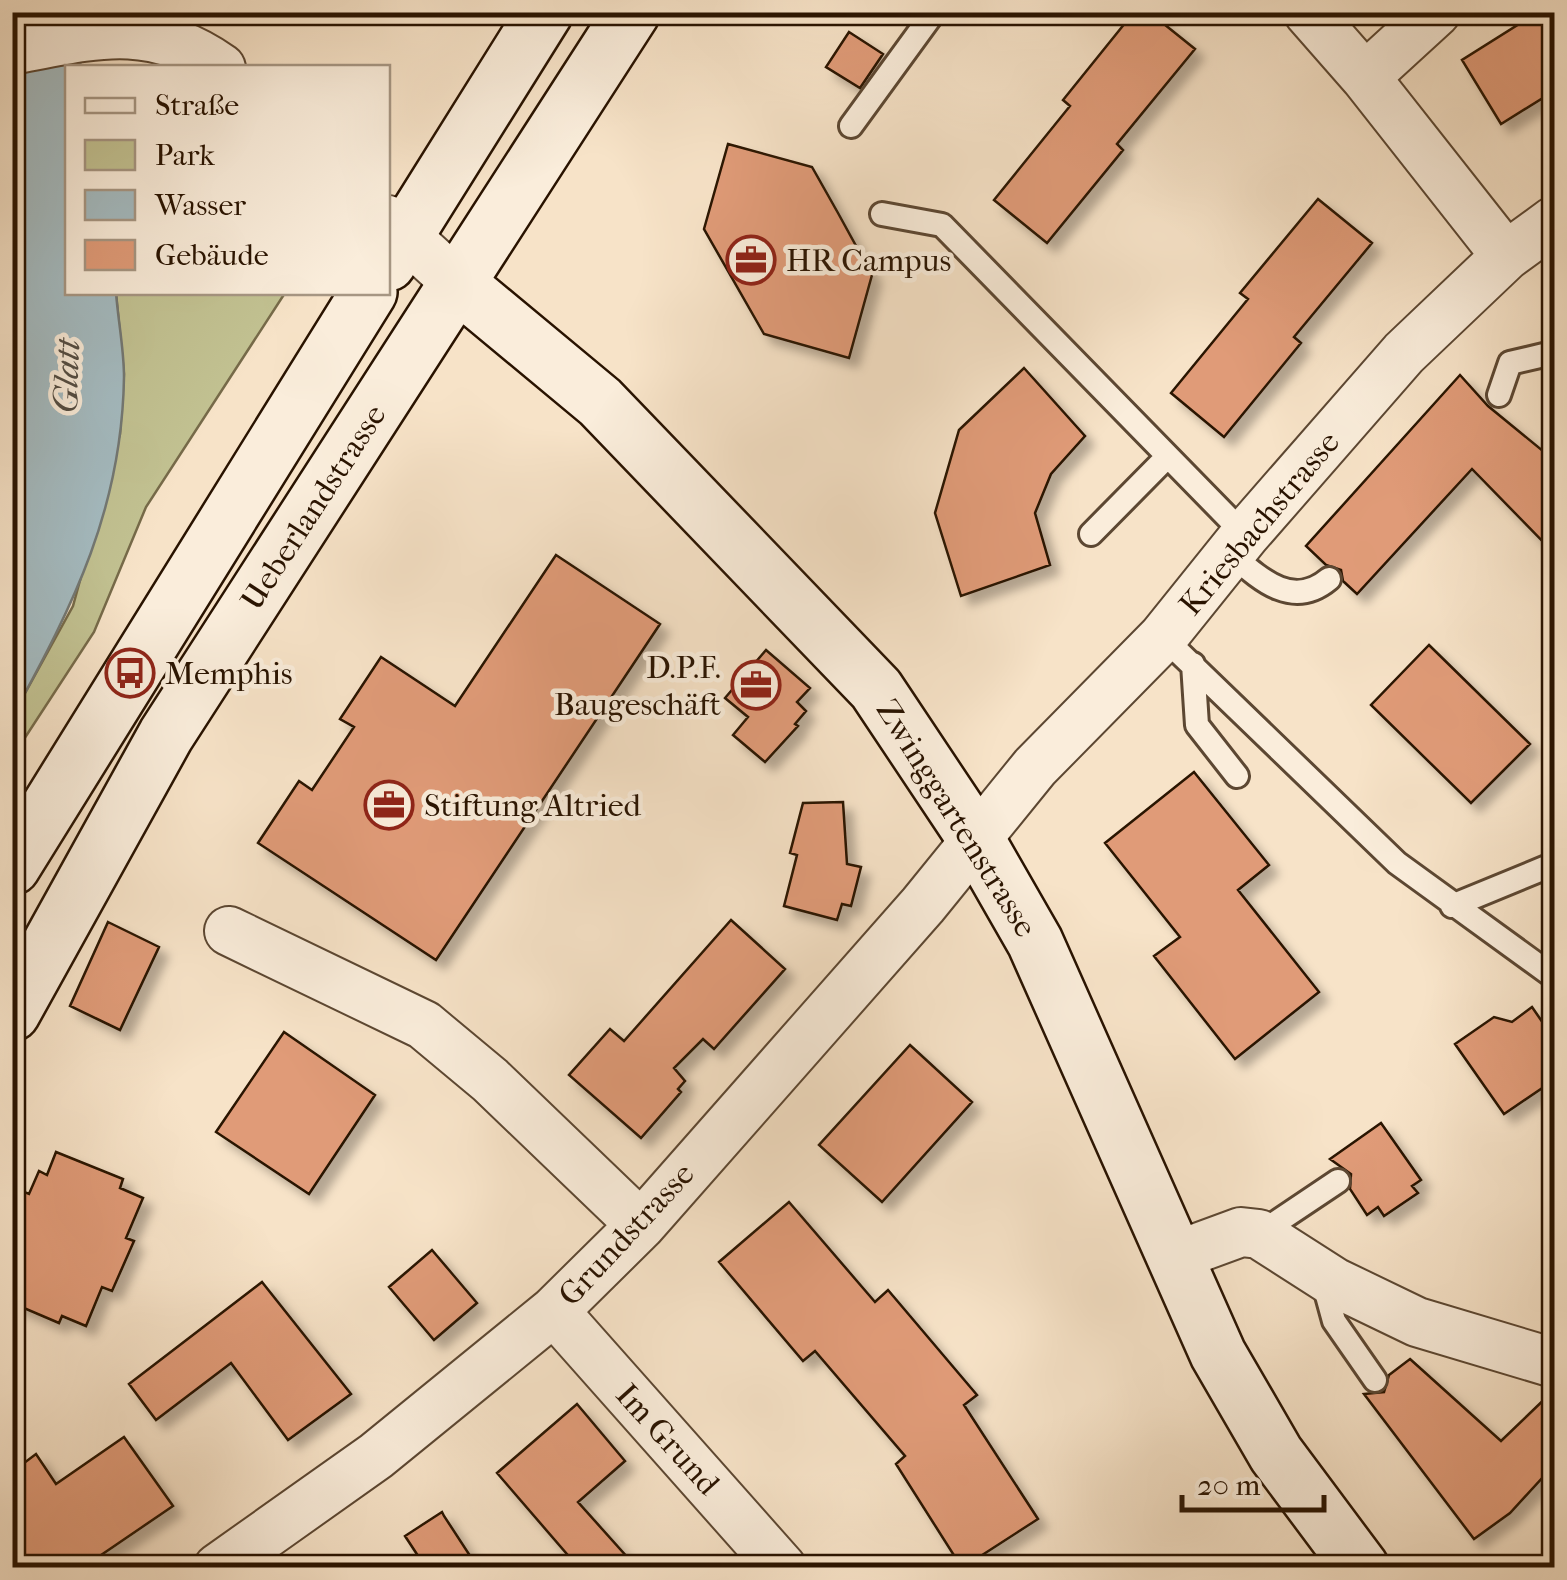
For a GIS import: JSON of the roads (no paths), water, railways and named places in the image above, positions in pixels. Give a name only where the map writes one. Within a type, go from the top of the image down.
[{"type":"main road","points":[[393,239],[545,12]]},
{"type":"main road","name":"Ueberlandstrasse","points":[[12,1013],[166,734],[632,12]]},
{"type":"main road","name":"Zwinggartenstrasse","points":[[458,284],[600,402],[876,689],[976,840],[1035,942],[1218,1354],[1276,1454],[1361,1568]]},
{"type":"main road","name":"Ueberlandstrasse","points":[[12,867],[367,295]]},
{"type":"street","points":[[1308,12],[1506,256]]},
{"type":"street","points":[[1365,78],[1436,12]]},
{"type":"street","points":[[12,50],[98,34],[183,28],[218,65]]},
{"type":"street","name":"Kriesbachstrasse","points":[[976,840],[1034,767],[1178,650],[1237,544],[1404,353],[1506,256],[1554,221]]},
{"type":"street","points":[[393,239],[458,284]]},
{"type":"street","name":"Grundstrasse","points":[[222,1565],[376,1456],[554,1311],[641,1224],[976,840]]},
{"type":"street","points":[[229,931],[424,1024],[490,1080],[641,1224]]},
{"type":"street","points":[[1172,1257],[1241,1232],[1259,1234],[1322,1274],[1416,1322],[1554,1362]]},
{"type":"street","name":"Im Grund","points":[[554,1311],[782,1568]]},
{"type":"lane","points":[[851,126],[934,12]]},
{"type":"lane","points":[[882,214],[942,224],[1166,458],[1282,592],[1314,592],[1329,580]]},
{"type":"lane","points":[[1498,395],[1510,363],[1544,355]]},
{"type":"lane","points":[[1092,534],[1166,458]]},
{"type":"lane","points":[[1178,650],[1197,726],[1237,776]]},
{"type":"lane","points":[[1178,650],[1397,864],[1554,977]]},
{"type":"lane","points":[[1452,906],[1554,864]]},
{"type":"lane","points":[[1259,1234],[1338,1181]]},
{"type":"lane","points":[[1322,1274],[1334,1321],[1375,1380]]},
{"type":"water","name":"Glatt","points":[[13,13],[70,13],[81,65],[65,65],[65,295],[116,295],[124,377],[121,425],[104,512],[91,554],[56,634],[13,715],[12,503],[24,402],[21,335],[12,277]]},
{"type":"railway","points":[[1542,1568],[1554,1556]]},
{"type":"place","name":"HR Campus","points":[[751,260]]},
{"type":"place","name":"Memphis","points":[[130,673]]},
{"type":"place","name":"D.P.F. Baugeschäft","points":[[756,685]]},
{"type":"place","name":"Stiftung Altried","points":[[389,805]]}]
